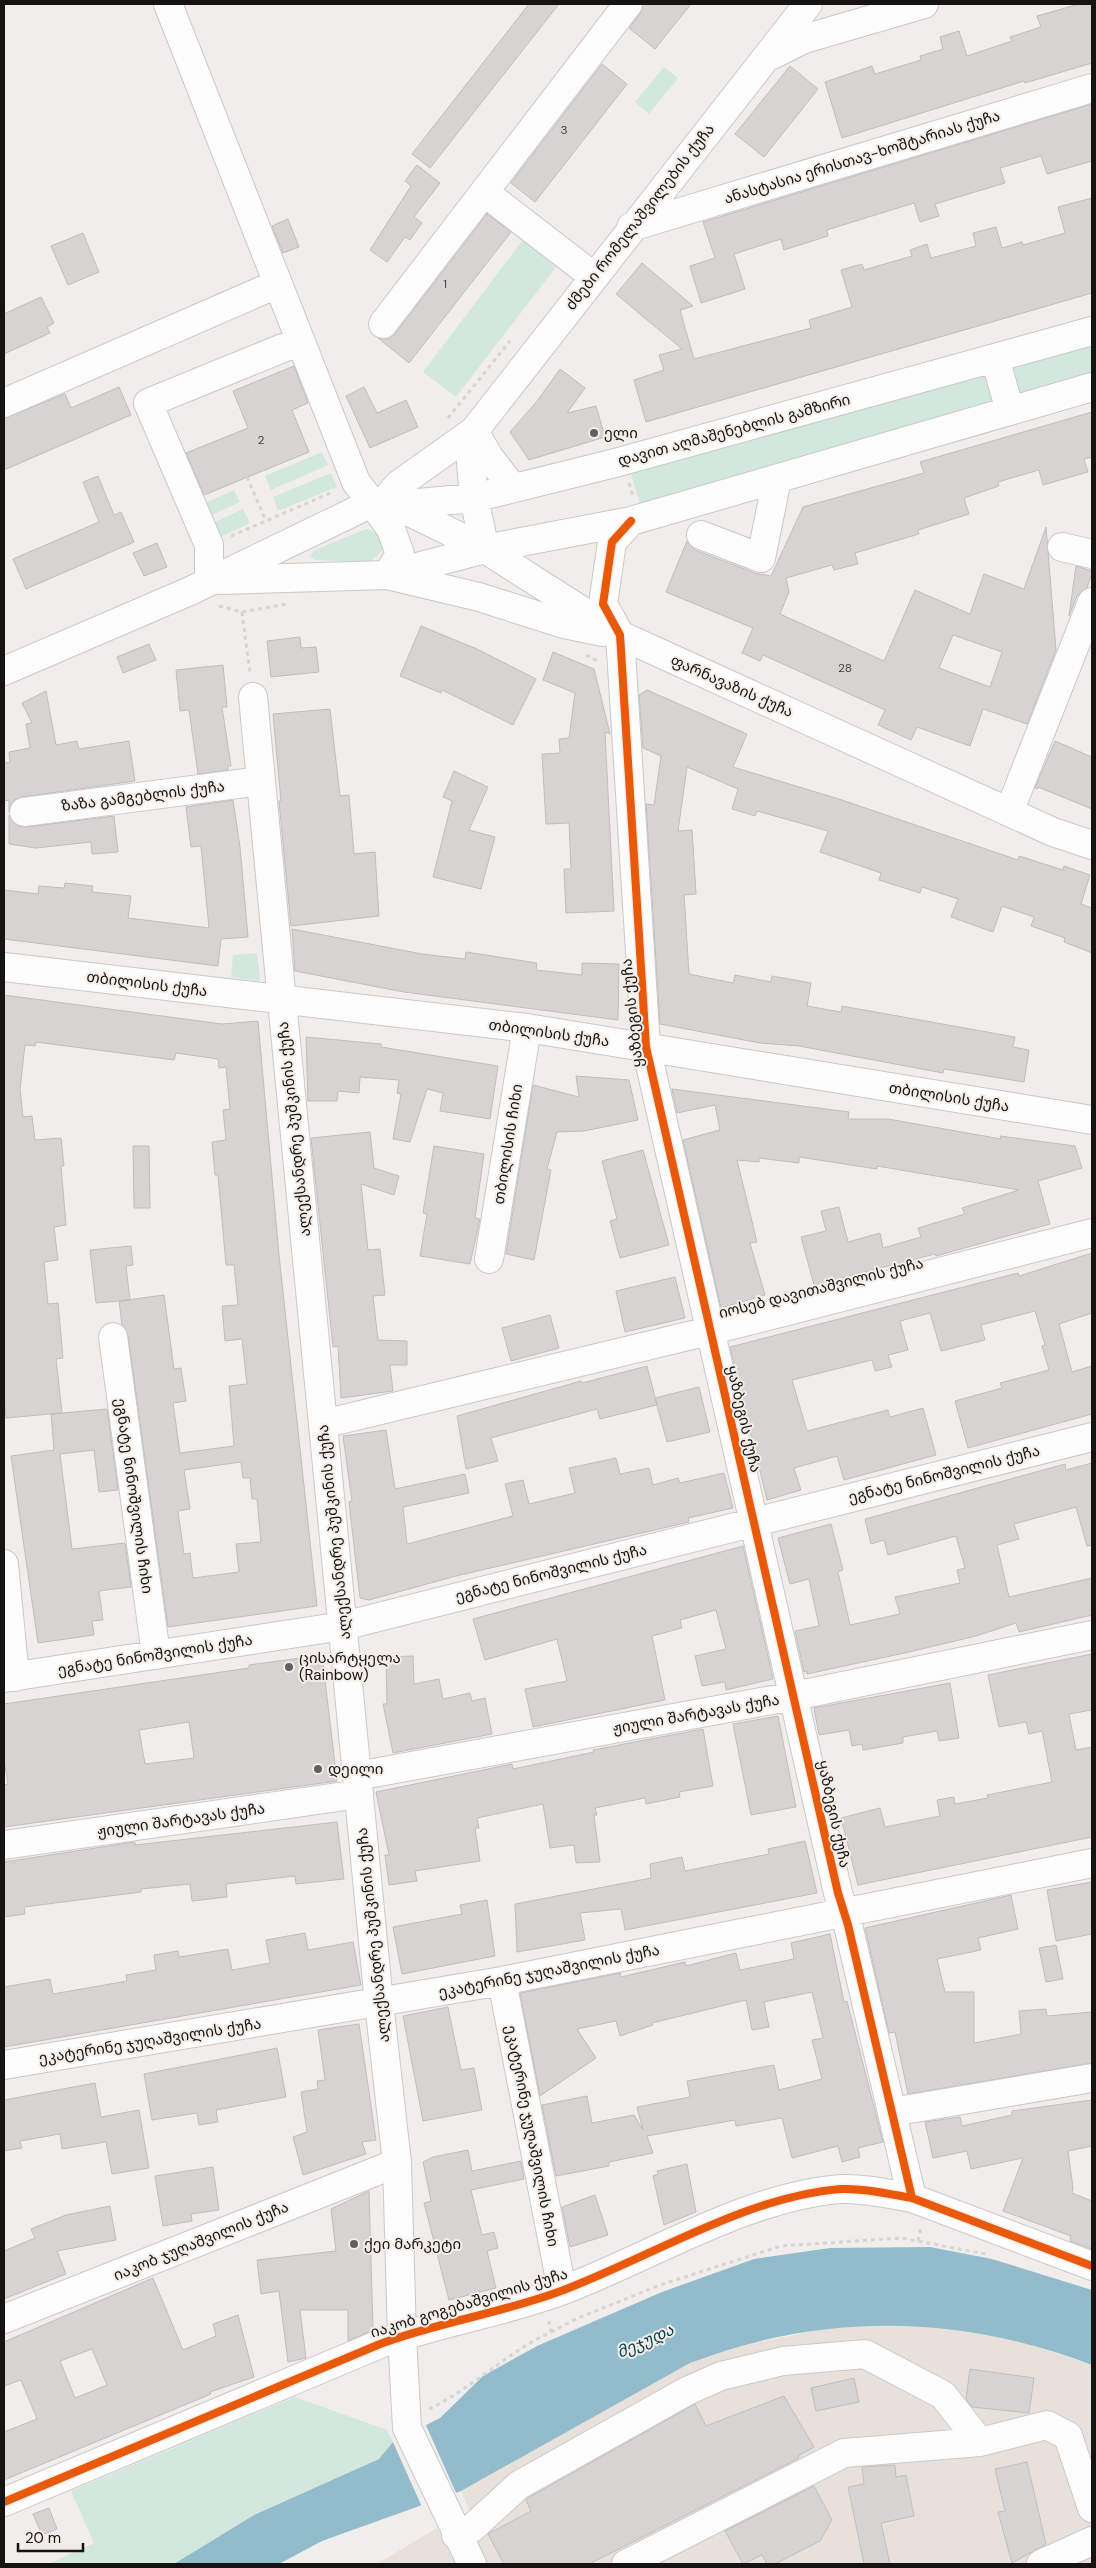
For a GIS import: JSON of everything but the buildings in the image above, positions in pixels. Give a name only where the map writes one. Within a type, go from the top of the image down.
[{"type":"street","points":[[168,4],[300,341],[371,495],[392,529],[400,554],[387,575]]},
{"type":"street","points":[[383,324],[628,4]]},
{"type":"street","name":"ძმები რომელაშვილების ქუჩა","points":[[371,495],[398,485],[474,431],[631,227],[808,4]]},
{"type":"street","points":[[764,59],[804,39],[924,4]]},
{"type":"street","name":"ანასტასია ერისთავ-ხოშტარიას ქუჩა","points":[[631,227],[1092,88]]},
{"type":"street","points":[[484,192],[593,276]]},
{"type":"street","points":[[4,403],[277,284]]},
{"type":"street","name":"დავით აღმაშენებლის გამზირი","points":[[371,495],[418,503],[474,498],[624,461],[1092,330]]},
{"type":"street","points":[[209,580],[209,545],[148,403],[300,341]]},
{"type":"street","points":[[994,358],[1010,411]]},
{"type":"street","points":[[209,580],[387,575],[485,549],[635,520],[1092,387]]},
{"type":"street","points":[[474,431],[489,457],[513,488]]},
{"type":"street","points":[[474,431],[470,462],[474,498],[485,549]]},
{"type":"street","points":[[701,535],[761,558],[776,479]]},
{"type":"street","points":[[4,671],[209,580],[313,531],[371,495]]},
{"type":"street","name":"ფარნავაზის ქუჩა","points":[[371,495],[485,549],[620,635],[1053,832],[1092,845]]},
{"type":"street","points":[[620,635],[603,604],[612,542],[635,520]]},
{"type":"street","points":[[313,531],[304,550],[307,563],[327,577]]},
{"type":"street","points":[[1062,547],[1092,554]]},
{"type":"street","points":[[387,575],[479,597],[564,624],[620,635]]},
{"type":"street","points":[[1009,812],[1092,602]]},
{"type":"street","name":"ყაზბეგის ქუჩა","points":[[620,635],[646,1047],[709,1330],[912,2198]]},
{"type":"street","name":"ალექსანდრე პუშკინის ქუჩა","points":[[253,697],[379,2003],[397,2163],[402,2336],[407,2428],[452,2526]]},
{"type":"street","name":"ზაზა გამგებლის ქუჩა","points":[[24,812],[261,781]]},
{"type":"street","name":"თბილისის ქუჩა","points":[[4,967],[282,1001],[527,1028],[1092,1120]]},
{"type":"street","name":"თბილისის ჩიხი","points":[[489,1259],[527,1028]]},
{"type":"street","name":"იოსებ დავითაშვილის ქუჩა","points":[[323,1424],[709,1330],[1092,1233]]},
{"type":"street","name":"ეგნატე ნინოშვილის ჩიხი","points":[[113,1338],[156,1655]]},
{"type":"street","name":"ეგნატე ნინოშვილის ქუჩა","points":[[9,1677],[343,1626],[1092,1437]]},
{"type":"street","points":[[4,1564],[9,1677]]},
{"type":"street","name":"ჟიული შარტავას ქუჩა","points":[[4,1845],[358,1785],[1092,1635]]},
{"type":"street","name":"ეკატერინე ჯუღაშვილის ქუჩა","points":[[4,2065],[502,1981],[844,1911],[1092,1863]]},
{"type":"street","name":"ეკატერინე ჯუღაშვილის ჩიხი","points":[[502,1981],[554,2294]]},
{"type":"street","points":[[892,2112],[1092,2078]]},
{"type":"street","name":"იაკობ ჯუღაშვილის ქუჩა","points":[[4,2319],[397,2163]]},
{"type":"street","name":"იაკობ გოგებაშვილის ქუჩა","points":[[4,2502],[402,2336],[554,2294],[750,2210],[804,2196],[842,2189],[881,2192],[912,2198],[1092,2266]]},
{"type":"street","points":[[452,2526],[472,2528],[519,2485],[687,2391],[721,2376],[783,2361],[865,2354],[943,2395],[980,2442]]},
{"type":"street","points":[[626,2564],[844,2453],[980,2442],[1046,2424],[1068,2436],[1092,2508]]},
{"type":"street","points":[[452,2526],[472,2564]]},
{"type":"street","points":[[1041,2564],[1092,2541]]},
{"type":"path","points":[[448,419],[514,337]]},
{"type":"path","points":[[624,461],[635,520]]},
{"type":"path","points":[[247,477],[266,521]]},
{"type":"path","points":[[209,545],[266,521],[371,495]]},
{"type":"path","points":[[253,697],[242,612],[289,604]]},
{"type":"path","points":[[583,653],[607,665]]},
{"type":"path","points":[[428,2410],[445,2401],[527,2343],[578,2318],[663,2284],[781,2246],[901,2238],[992,2255]]},
{"type":"path","points":[[551,2332],[554,2294]]},
{"type":"shaded area","points":[[901,2325],[956,2329],[1011,2339],[1092,2365],[1092,2564],[485,2564],[461,2522],[470,2511],[461,2491],[690,2363],[727,2349],[837,2326]]},
{"type":"shaded area","points":[[437,2528],[456,2564],[377,2564]]},
{"type":"green space","points":[[664,67],[678,78],[649,114],[635,102]]},
{"type":"green space","points":[[529,232],[563,258],[456,397],[423,372]]},
{"type":"green space","points":[[1092,340],[1092,376],[1017,397],[1008,365]]},
{"type":"green space","points":[[984,370],[995,405],[640,505],[630,470]]},
{"type":"green space","points":[[322,452],[328,465],[271,490],[265,476]]},
{"type":"green space","points":[[331,473],[337,487],[278,511],[273,497]]},
{"type":"green space","points":[[234,490],[240,502],[210,516],[205,503]]},
{"type":"green space","points":[[243,509],[250,523],[220,537],[213,523]]},
{"type":"green space","points":[[366,529],[377,533],[383,546],[383,550],[370,562],[315,560],[310,556],[315,550]]},
{"type":"green space","points":[[257,953],[260,979],[257,981],[231,977],[233,955]]},
{"type":"green space","points":[[295,2397],[387,2430],[393,2442],[379,2459],[254,2515],[174,2564],[49,2564],[94,2543],[71,2491]]},
{"type":"water","name":"მეჯუდა","points":[[930,2247],[992,2259],[1092,2290],[1092,2365],[1042,2348],[992,2336],[941,2329],[891,2326],[841,2328],[790,2335],[740,2346],[690,2363],[461,2491],[322,2541],[279,2564],[174,2564],[254,2515],[379,2459],[393,2442],[440,2418],[483,2376],[537,2346],[662,2292],[754,2259],[830,2248]]},
{"type":"pier","points":[[425,2423],[457,2495],[422,2507],[392,2440]]},
{"type":"cycle path","points":[[631,521],[612,542],[603,604],[620,635],[646,1047],[838,1893],[848,1925],[912,2198]]},
{"type":"cycle path","points":[[4,2502],[380,2344],[402,2336],[539,2299],[734,2216],[770,2203],[806,2194],[841,2189],[859,2189],[912,2198],[1092,2266]]},
{"type":"place","name":"ელი","points":[[594,433]]},
{"type":"place","name":"ცისარტყელა (Rainbow)","points":[[289,1667]]},
{"type":"place","name":"დეილი","points":[[318,1769]]},
{"type":"place","name":"ქეი მარკეტი","points":[[354,2244]]}]
